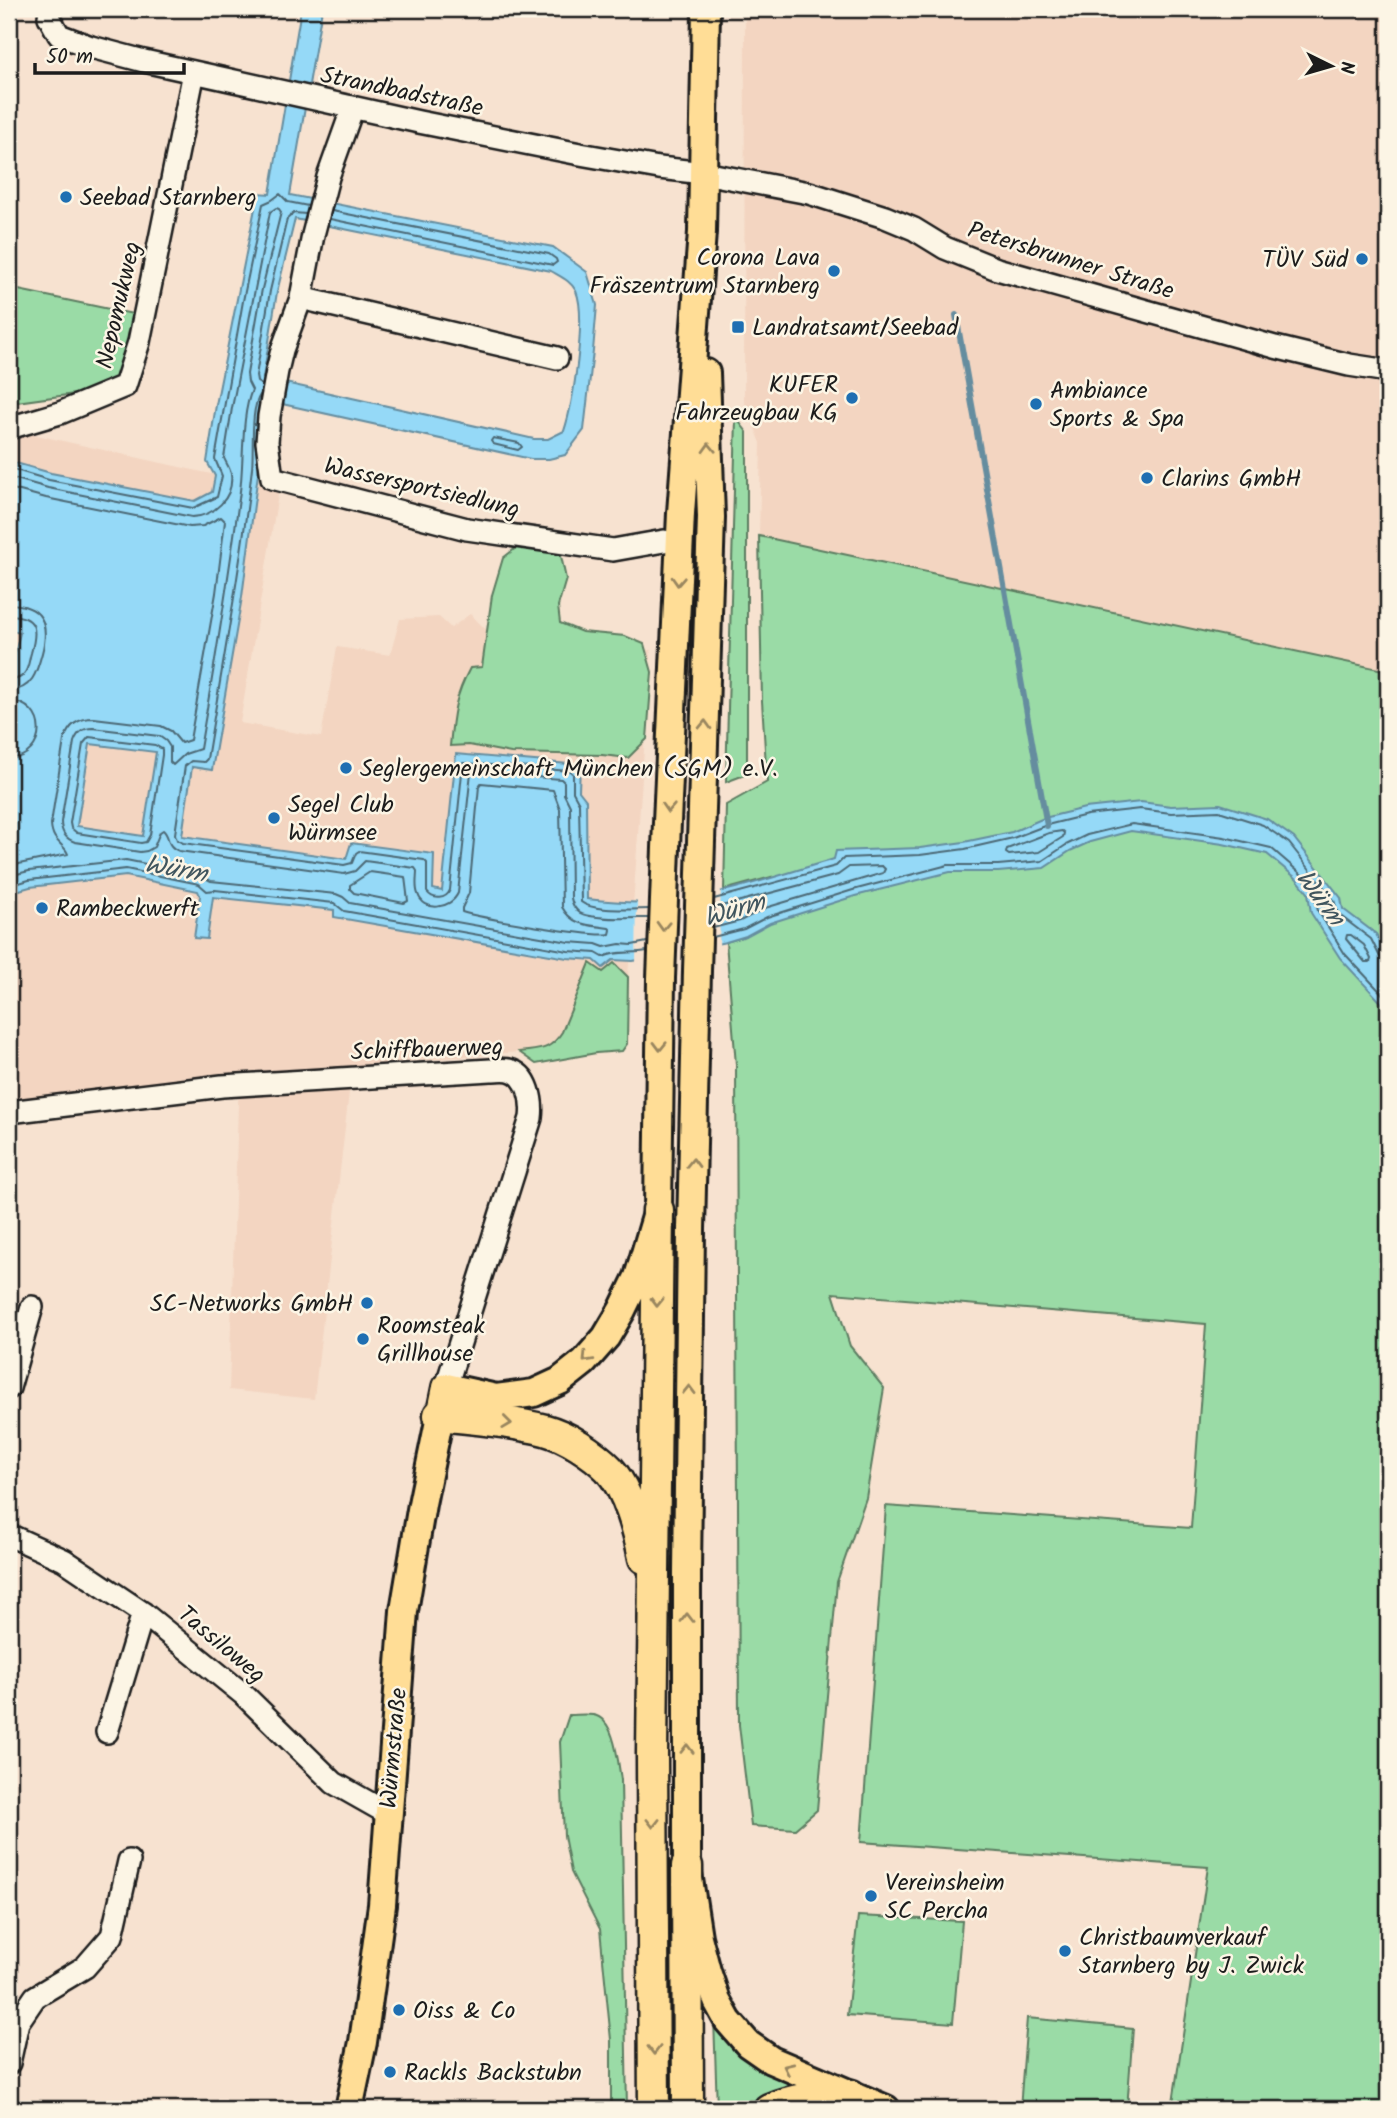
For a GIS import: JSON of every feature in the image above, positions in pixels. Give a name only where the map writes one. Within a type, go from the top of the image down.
[{"type":"highway","points":[[654,2109],[653,1621],[658,1210]]},
{"type":"highway","points":[[443,1401],[548,1431],[579,1446],[610,1470],[625,1496],[640,1537],[653,1621]]},
{"type":"highway","points":[[687,1866],[688,2109]]},
{"type":"highway","points":[[769,2109],[825,2095],[851,2095]]},
{"type":"main road","points":[[443,1401],[534,1393],[560,1381],[584,1363],[606,1336],[627,1299],[647,1250],[658,1210],[665,875],[681,513],[702,232],[706,9]]},
{"type":"main road","points":[[702,232],[711,517],[697,971],[688,1491],[687,1866],[698,1937],[717,2001],[728,2021],[748,2044],[772,2060],[886,2109]]},
{"type":"main road","name":"Würmstraße","points":[[349,2109],[363,2042],[382,1905],[404,1611],[443,1401]]},
{"type":"street","name":"Strandbadstraße","points":[[50,9],[49,17],[59,35],[91,47],[419,122],[580,154],[704,173]]},
{"type":"street","name":"Nepomukweg","points":[[9,428],[60,412],[125,386],[139,342],[194,72]]},
{"type":"street","points":[[353,107],[328,177],[301,298],[557,358]]},
{"type":"street","name":"Petersbrunner Straße","points":[[704,173],[809,192],[885,217],[914,229],[945,248],[1007,272],[1275,347],[1349,365],[1388,371]]},
{"type":"street","name":"Wassersportsiedlung","points":[[301,298],[277,371],[269,416],[267,442],[272,478],[467,529],[613,550],[664,541]]},
{"type":"street","name":"Schiffbauerweg","points":[[9,1112],[222,1086],[511,1070],[520,1075],[530,1093],[533,1107],[531,1118],[443,1401]]},
{"type":"street","points":[[9,1388],[32,1307]]},
{"type":"street","name":"Tassiloweg","points":[[9,1535],[64,1560],[143,1613],[243,1693],[334,1783],[387,1814]]},
{"type":"street","points":[[107,1732],[143,1613]]},
{"type":"street","points":[[9,2063],[18,2022],[35,1997],[85,1967],[112,1936],[129,1861]]},
{"type":"shaded area","points":[[745,9],[1388,9],[1388,671],[759,536],[761,443],[744,401]]},
{"type":"shaded area","points":[[18,431],[279,489],[240,723],[321,737],[337,647],[390,655],[400,619],[439,617],[451,628],[470,614],[516,659],[545,647],[651,650],[628,977],[615,963],[603,972],[590,963],[562,1032],[555,1042],[544,1048],[352,1066],[314,1399],[229,1390],[239,1074],[9,1100],[9,434]]},
{"type":"green space","points":[[9,288],[133,314],[119,381],[89,392],[9,403]]},
{"type":"green space","points":[[736,418],[747,432],[747,774],[726,782]]},
{"type":"green space","points":[[759,536],[1388,671],[1388,2109],[1172,2109],[1208,1867],[861,1842],[886,1506],[1191,1528],[1206,1324],[833,1293],[850,1346],[884,1388],[866,1498],[837,1582],[817,1810],[795,1829],[751,1826],[739,1725],[736,1065],[726,942],[746,936],[771,877],[724,890],[726,805],[767,782],[762,701]]},
{"type":"green space","points":[[521,544],[542,545],[561,556],[566,579],[558,606],[560,623],[582,632],[625,636],[644,644],[652,672],[647,739],[628,758],[511,753],[469,745],[450,746],[461,688],[470,668],[482,667],[492,595],[503,558]]},
{"type":"green space","points":[[590,963],[603,972],[614,963],[628,977],[627,1044],[622,1051],[536,1064],[519,1052],[544,1048],[558,1038]]},
{"type":"green space","points":[[569,1715],[593,1715],[606,1724],[614,1742],[621,1780],[627,2109],[611,2109],[611,2040],[600,1929],[571,1872],[564,1836],[560,1742]]},
{"type":"green space","points":[[858,1916],[962,1921],[953,2023],[847,2015]]},
{"type":"green space","points":[[714,2018],[814,2088],[767,2100],[753,2109],[717,2109]]},
{"type":"green space","points":[[1027,2018],[1133,2028],[1127,2109],[1020,2109]]},
{"type":"water","name":"Würm","points":[[301,9],[322,9],[290,195],[553,247],[587,272],[597,305],[584,430],[565,455],[549,459],[531,459],[264,400],[259,466],[242,597],[212,770],[192,767],[182,836],[346,859],[351,843],[434,854],[433,889],[442,891],[456,754],[580,765],[579,791],[586,800],[587,899],[647,902],[687,898],[751,884],[834,859],[836,851],[920,848],[964,842],[1012,832],[1044,818],[1085,808],[1141,802],[1171,806],[1220,804],[1267,819],[1294,838],[1341,898],[1343,909],[1376,934],[1388,953],[1388,1010],[1340,958],[1311,913],[1308,893],[1296,878],[1267,854],[1223,844],[1131,831],[1090,842],[1044,868],[950,872],[855,896],[770,923],[746,936],[726,942],[633,961],[613,960],[603,968],[594,960],[567,958],[334,917],[334,910],[213,897],[207,939],[194,938],[200,896],[198,891],[126,876],[30,887],[9,893],[9,744],[13,728],[9,727],[9,676],[20,633],[9,630],[9,461],[51,473],[195,501],[212,492],[215,476],[207,462],[216,405],[258,193],[270,194]],"holes":[[[295,219],[551,271],[569,282],[576,291],[580,320],[575,382],[564,431],[548,439],[534,439],[263,378],[277,292]],[[90,744],[156,752],[143,836],[77,826]]]},
{"type":"pier","points":[[721,887],[719,947],[636,964],[637,899],[668,898]]},
{"type":"waterway","points":[[956,315],[1047,826]]},
{"type":"place","name":"Seebad Starnberg","points":[[66,197]]},
{"type":"place","name":"TÜV Süd","points":[[1362,259]]},
{"type":"place","name":"Corona Lava Fräszentrum Starnberg","points":[[834,271]]},
{"type":"place","name":"Landratsamt/Seebad","points":[[738,327]]},
{"type":"place","name":"KUFER Fahrzeugbau KG","points":[[852,398]]},
{"type":"place","name":"Ambiance Sports & Spa","points":[[1036,404]]},
{"type":"place","name":"Clarins GmbH","points":[[1147,478]]},
{"type":"place","name":"Seglergemeinschaft München (SGM) e.V.","points":[[346,768]]},
{"type":"place","name":"Segel Club Würmsee","points":[[274,818]]},
{"type":"place","name":"Rambeckwerft","points":[[42,908]]},
{"type":"place","name":"SC-Networks GmbH","points":[[367,1303]]},
{"type":"place","name":"Roomsteak Grillhouse","points":[[363,1339]]},
{"type":"place","name":"Vereinsheim SC Percha","points":[[871,1896]]},
{"type":"place","name":"Christbaumverkauf Starnberg by J. Zwick","points":[[1065,1951]]},
{"type":"place","name":"Oiss & Co","points":[[399,2010]]},
{"type":"place","name":"Rackls Backstubn","points":[[390,2072]]}]
